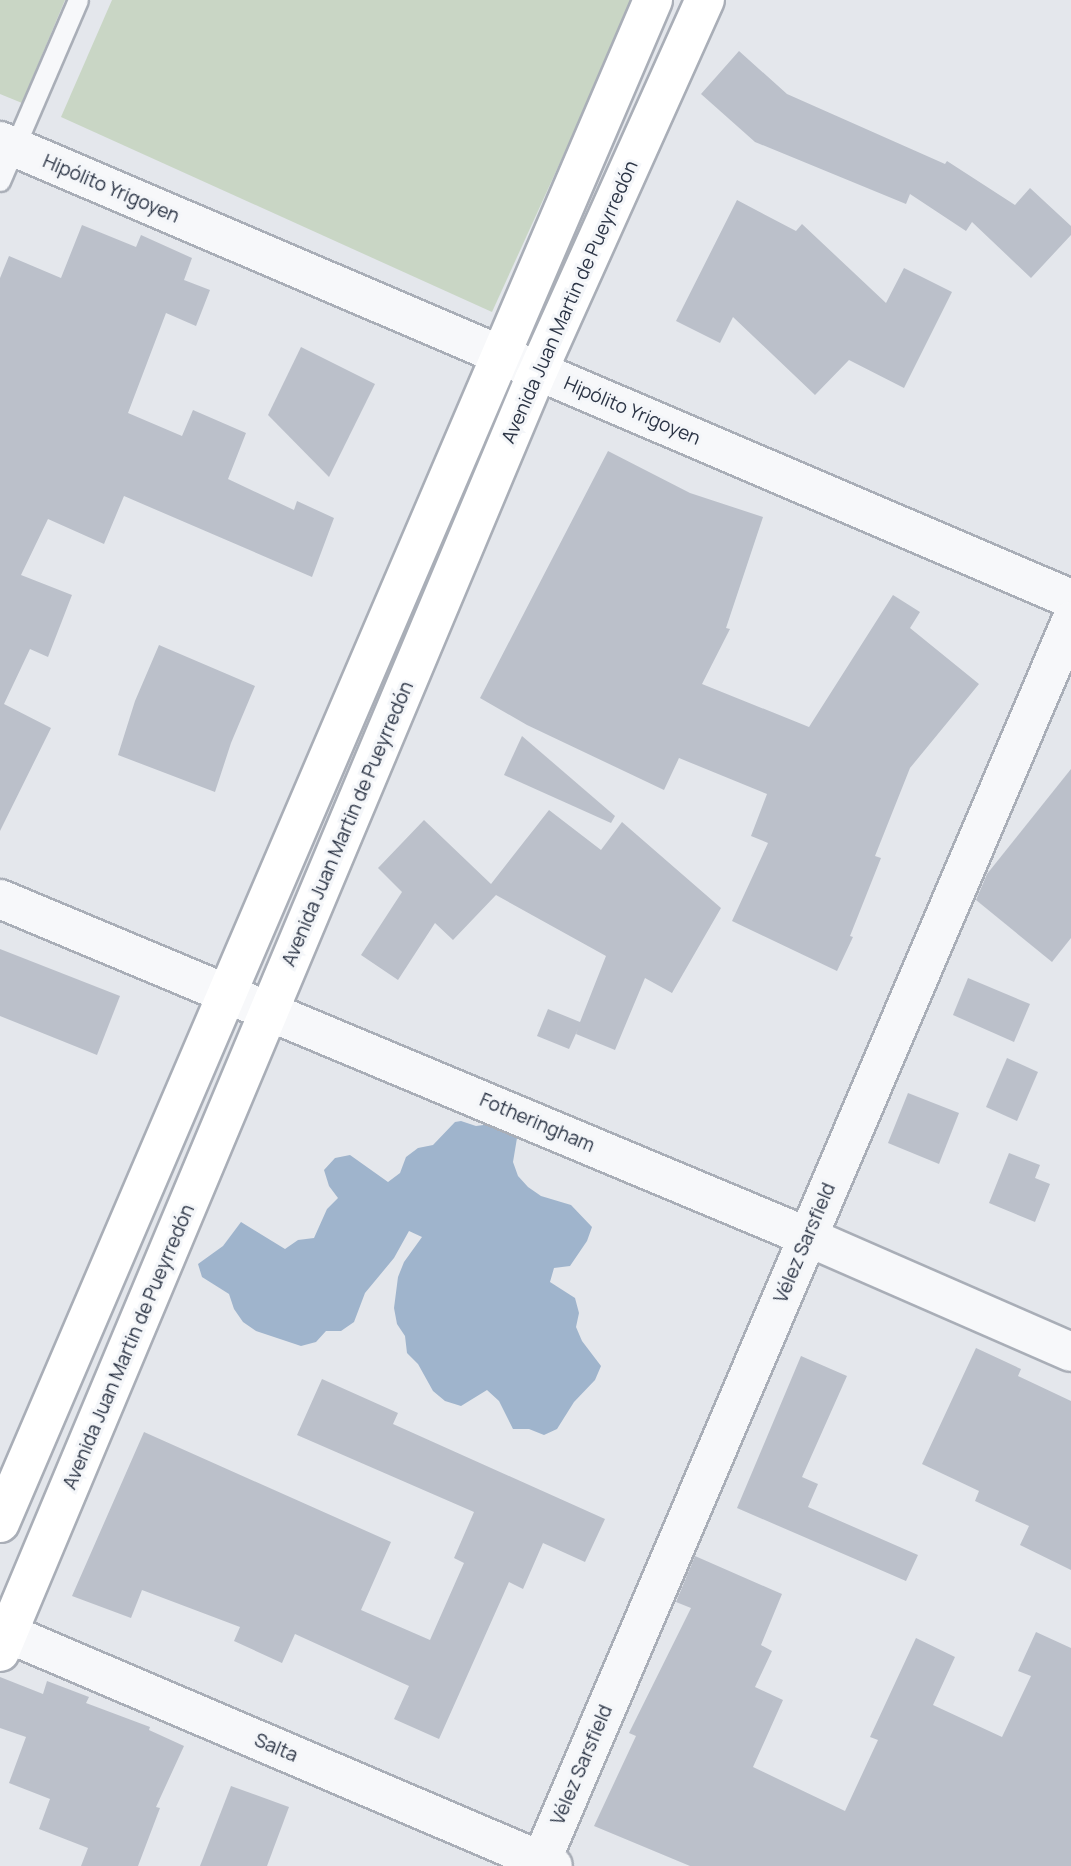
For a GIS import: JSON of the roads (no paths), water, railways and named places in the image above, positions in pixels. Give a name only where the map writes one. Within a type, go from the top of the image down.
[{"type":"main road","name":"Avenida Juan Martin de Pueyrredón","points":[[0,1523],[653,0]]},
{"type":"main road","name":"Avenida Juan Martin de Pueyrredón","points":[[3,1639],[538,371],[705,0]]},
{"type":"street","name":"Hipólito Yrigoyen","points":[[5,156],[538,371],[1071,599]]},
{"type":"street","name":"Vélez Sarsfield","points":[[544,1864],[1071,621]]},
{"type":"street","name":"Fotheringham","points":[[0,900],[227,992],[808,1237],[1071,1352]]},
{"type":"street","name":"Salta","points":[[3,1639],[544,1864]]},
{"type":"lane","points":[[5,156],[78,0]]},
{"type":"water","points":[[461,1121],[476,1126],[506,1122],[518,1132],[513,1162],[518,1176],[541,1196],[571,1205],[592,1227],[587,1241],[570,1266],[554,1268],[550,1282],[575,1298],[579,1313],[576,1327],[582,1341],[601,1366],[595,1380],[574,1402],[557,1429],[544,1435],[529,1429],[513,1429],[499,1401],[487,1390],[461,1406],[445,1401],[433,1391],[418,1364],[407,1353],[405,1336],[397,1324],[394,1308],[398,1277],[404,1262],[422,1237],[409,1231],[394,1258],[365,1293],[354,1322],[341,1331],[326,1331],[316,1342],[301,1346],[256,1331],[243,1322],[234,1309],[229,1294],[202,1277],[198,1264],[223,1246],[241,1222],[285,1249],[298,1240],[314,1238],[327,1209],[338,1198],[329,1186],[324,1170],[335,1158],[350,1155],[388,1182],[400,1173],[406,1157],[418,1148],[433,1145],[455,1122]]}]
